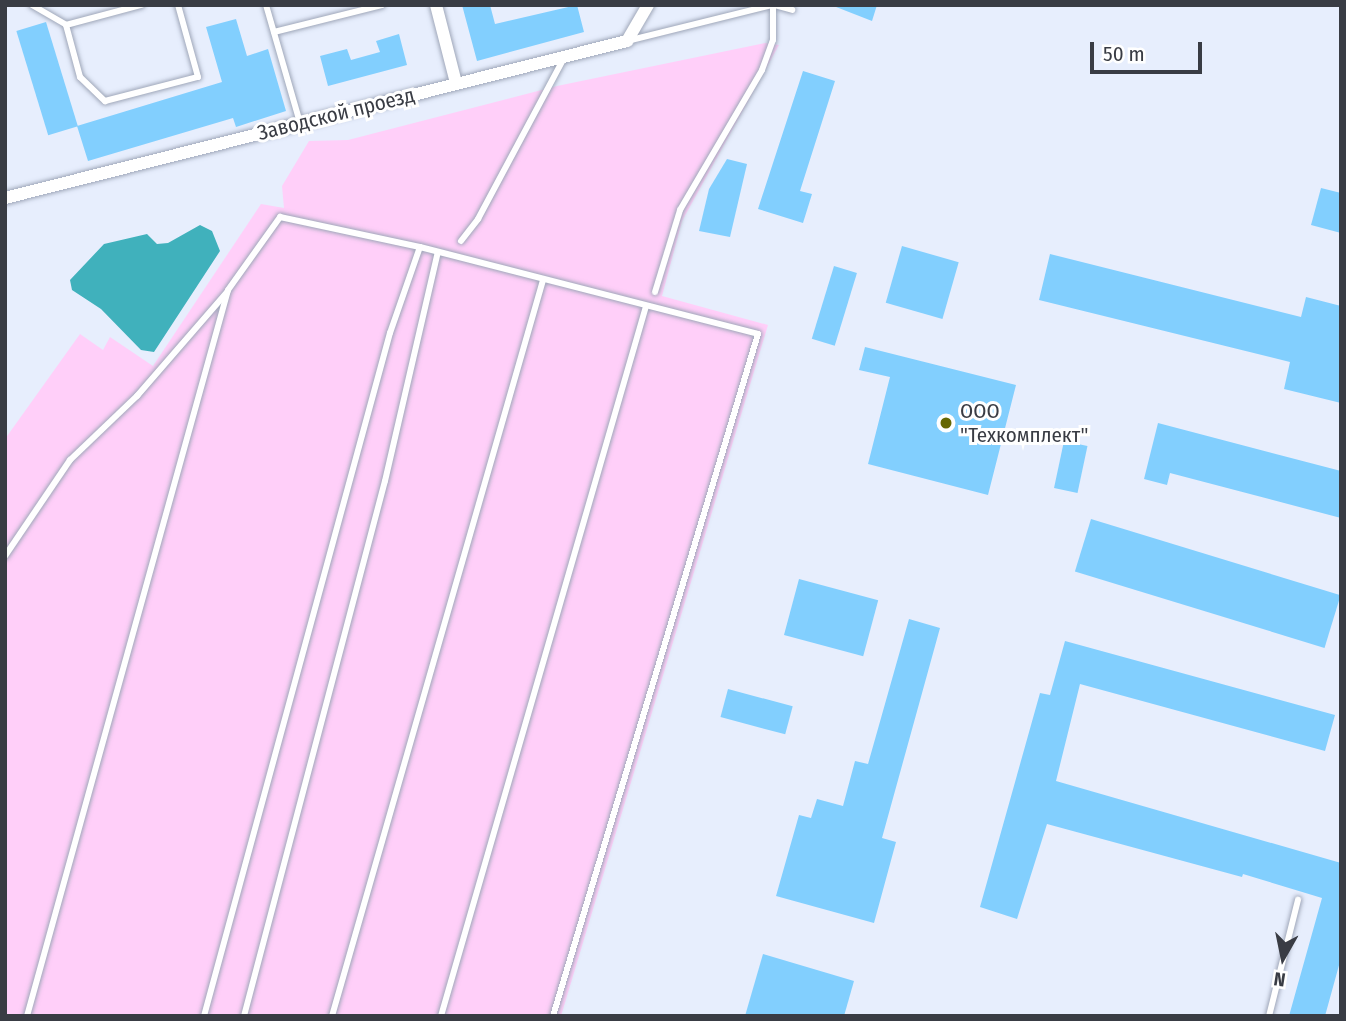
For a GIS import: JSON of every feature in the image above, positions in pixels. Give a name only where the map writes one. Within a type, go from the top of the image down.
[{"type":"street","points":[[436,5],[456,83]]},
{"type":"street","points":[[627,41],[648,5]]},
{"type":"street","name":"Заводской проезд","points":[[5,198],[627,41]]},
{"type":"lane","points":[[32,5],[66,25],[80,77],[105,102],[198,77],[178,5]]},
{"type":"lane","points":[[66,25],[141,5]]},
{"type":"lane","points":[[266,5],[300,123]]},
{"type":"lane","points":[[274,32],[382,5]]},
{"type":"lane","points":[[655,292],[680,210],[762,70],[772,40],[773,5]]},
{"type":"lane","points":[[627,41],[773,5],[792,10]]},
{"type":"lane","points":[[461,241],[478,219],[565,57]]},
{"type":"lane","points":[[5,555],[70,460],[137,396],[228,290],[280,217],[420,247],[758,334],[553,1016]]},
{"type":"lane","points":[[204,1016],[390,333],[420,247]]},
{"type":"lane","points":[[244,1016],[385,481],[438,252]]},
{"type":"lane","points":[[332,1016],[543,280]]},
{"type":"lane","points":[[27,1016],[228,290]]},
{"type":"lane","points":[[441,1016],[646,306]]},
{"type":"lane","points":[[1269,1016],[1298,900]]},
{"type":"shaded area","points":[[765,43],[779,45],[682,221],[662,296],[768,325],[561,1016],[5,1016],[5,439],[80,334],[103,350],[110,337],[153,366],[261,204],[284,208],[282,186],[309,141],[348,140],[557,86]]},
{"type":"water","points":[[200,225],[212,231],[220,251],[154,352],[141,350],[101,309],[72,290],[70,280],[104,244],[147,234],[157,244],[168,243]]},
{"type":"building","points":[[462,5],[490,5],[495,24],[577,5],[584,32],[477,61]]},
{"type":"building","points":[[831,5],[877,5],[872,21]]},
{"type":"building","points":[[236,19],[247,56],[268,49],[286,111],[236,127],[233,118],[88,161],[77,126],[222,82],[206,27]]},
{"type":"building","points":[[46,22],[78,126],[48,135],[16,31]]},
{"type":"building","points":[[399,34],[407,65],[328,86],[320,56],[347,49],[351,60],[380,52],[376,41]]},
{"type":"building","points":[[803,71],[835,81],[800,191],[812,194],[803,223],[758,209]]},
{"type":"building","points":[[727,159],[747,164],[730,237],[699,231],[709,189]]},
{"type":"building","points":[[1321,188],[1341,193],[1341,233],[1311,225]]},
{"type":"building","points":[[902,246],[959,262],[942,319],[886,303]]},
{"type":"building","points":[[1050,254],[1301,317],[1306,297],[1341,306],[1341,403],[1284,389],[1290,362],[1039,300]]},
{"type":"building","points":[[834,266],[857,273],[835,346],[812,339]]},
{"type":"building","points":[[865,347],[1016,385],[988,495],[868,464],[890,377],[859,370]]},
{"type":"building","points":[[1158,423],[1341,471],[1341,518],[1170,473],[1167,485],[1144,479]]},
{"type":"building","points":[[1064,441],[1087,446],[1077,493],[1054,488]]},
{"type":"building","points":[[1091,519],[1341,595],[1325,648],[1075,572]]},
{"type":"building","points":[[799,579],[878,600],[863,656],[784,635]]},
{"type":"building","points":[[909,619],[940,628],[882,838],[896,842],[874,923],[776,896],[799,815],[811,818],[817,799],[843,806],[855,761],[868,764]]},
{"type":"building","points":[[1065,641],[1335,715],[1325,751],[1080,684],[1056,781],[1341,863],[1341,958],[1325,1016],[1289,1016],[1322,898],[1243,874],[1242,877],[1047,824],[1017,919],[980,907],[1040,693],[1050,695]]},
{"type":"building","points":[[728,689],[793,706],[785,734],[720,717]]},
{"type":"building","points":[[763,954],[854,981],[844,1016],[745,1016]]},
{"type":"place","name":"ООО \"Техкомплект\"","points":[[946,423]]}]
